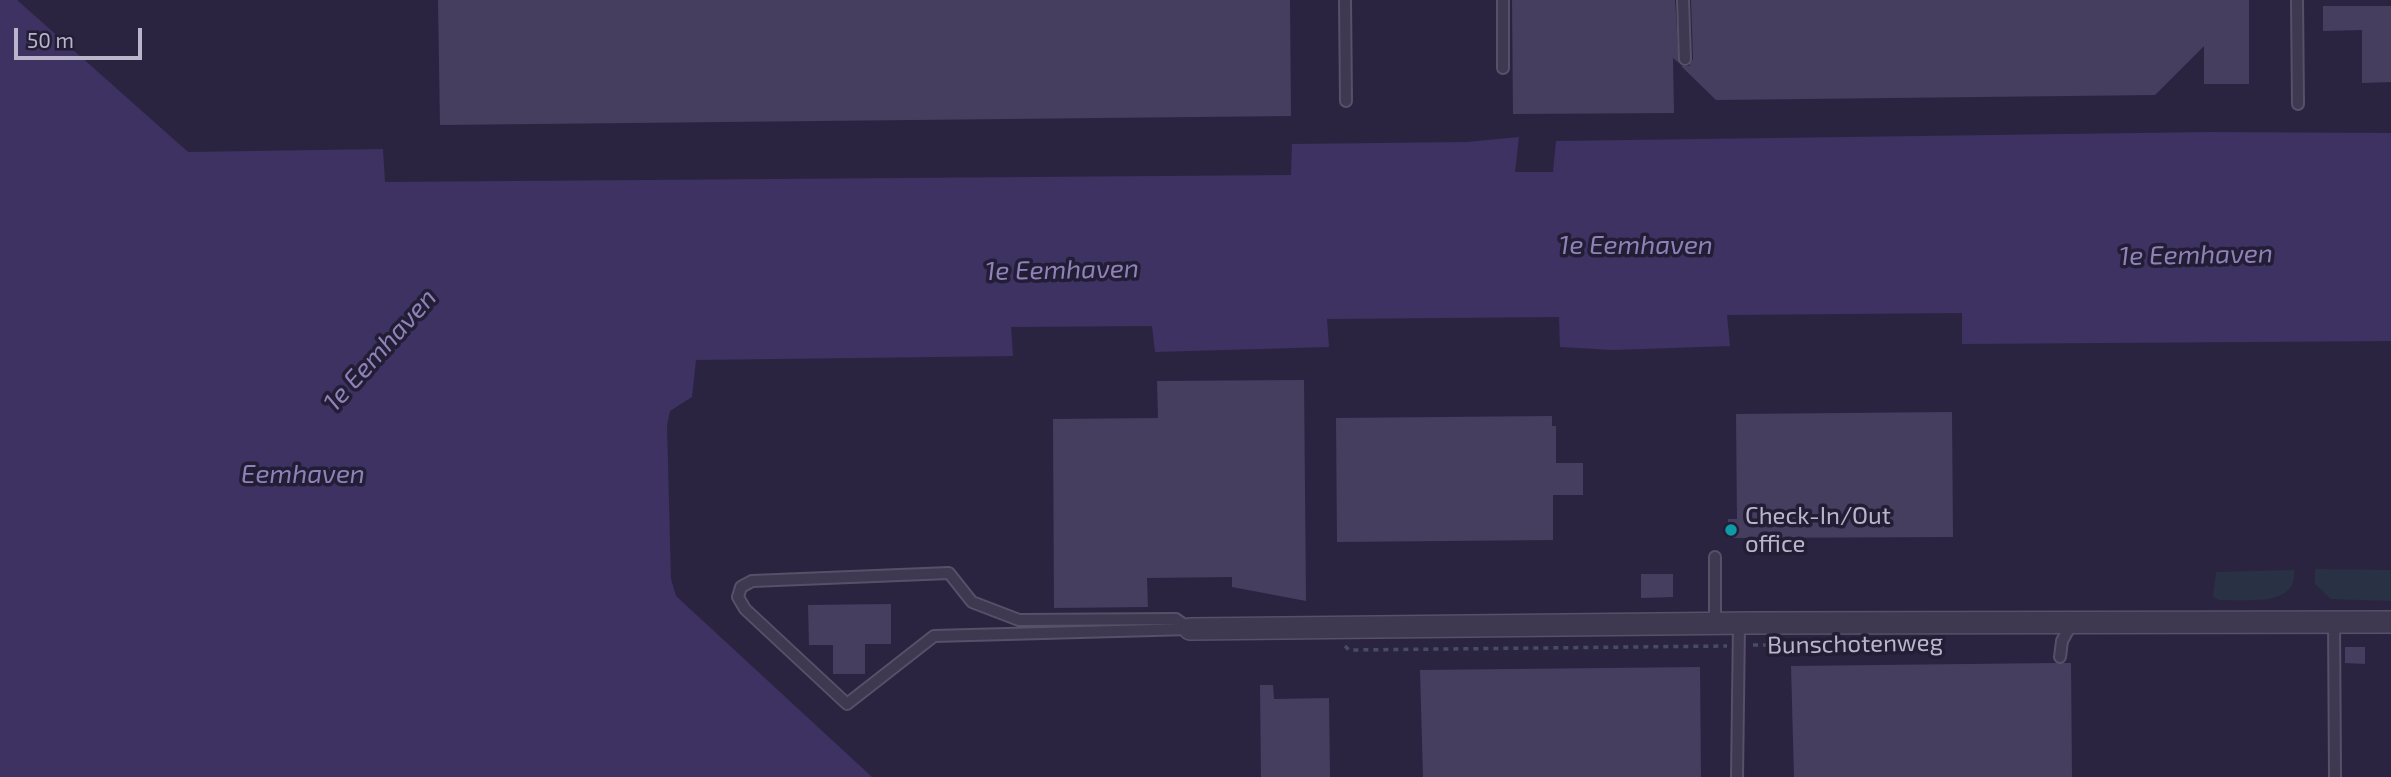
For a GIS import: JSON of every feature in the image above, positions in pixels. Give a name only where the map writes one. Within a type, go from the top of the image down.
[{"type":"street","name":"Bunschotenweg","points":[[1190,629],[2391,622]]},
{"type":"lane","points":[[1345,0],[1346,100]]},
{"type":"lane","points":[[1503,0],[1503,68]]},
{"type":"lane","points":[[1683,0],[1685,59]]},
{"type":"lane","points":[[2297,0],[2298,104]]},
{"type":"lane","points":[[1715,557],[1715,624]]},
{"type":"lane","points":[[949,573],[972,602],[1019,620],[1176,619],[1190,629],[934,636],[848,704],[745,609],[738,597],[741,587],[752,581],[949,573]]},
{"type":"lane","points":[[2334,622],[2334,777]]},
{"type":"lane","points":[[2060,657],[2062,641],[2072,623]]},
{"type":"lane","points":[[1737,777],[1739,624]]},
{"type":"path","name":"Bunschotenweg","points":[[1328,629],[1349,650],[1887,643]]},
{"type":"shaded area","points":[[2315,569],[2391,570],[2391,601],[2331,599],[2315,584]]},
{"type":"shaded area","points":[[2294,570],[2293,582],[2288,591],[2279,596],[2255,600],[2219,600],[2213,597],[2216,572]]},
{"type":"water","points":[[0,0],[17,0],[188,152],[383,149],[385,182],[1291,175],[1292,144],[1467,142],[1519,137],[1515,172],[1553,172],[1556,141],[2210,132],[2391,133],[2391,341],[1962,344],[1962,313],[1727,315],[1730,346],[1613,350],[1560,347],[1559,317],[1327,319],[1329,347],[1155,352],[1152,326],[1011,327],[1013,356],[696,360],[692,397],[670,411],[667,426],[671,579],[676,596],[872,777],[0,777]]},
{"type":"building","points":[[438,0],[1290,0],[1291,116],[440,125]]},
{"type":"building","points":[[1512,0],[1675,0],[1679,63],[1673,58],[1674,113],[1513,114]]},
{"type":"building","points":[[1691,0],[2249,0],[2249,84],[2204,84],[2204,46],[2155,95],[1716,100],[1681,66],[1689,66],[1693,59]]},
{"type":"building","points":[[2323,6],[2391,6],[2391,82],[2362,83],[2362,30],[2323,31]]},
{"type":"building","points":[[1304,380],[1306,601],[1232,587],[1232,577],[1147,578],[1148,607],[1054,608],[1053,419],[1158,418],[1157,381]]},
{"type":"building","points":[[1952,412],[1953,537],[1728,538],[1728,519],[1737,519],[1736,414]]},
{"type":"building","points":[[1552,416],[1552,426],[1556,426],[1556,463],[1583,463],[1583,495],[1553,495],[1553,540],[1337,542],[1336,418]]},
{"type":"building","points":[[1641,574],[1673,574],[1673,597],[1641,598]]},
{"type":"building","points":[[891,604],[891,644],[865,644],[865,674],[833,674],[833,645],[809,645],[808,605]]},
{"type":"building","points":[[2345,647],[2365,647],[2365,664],[2345,663]]},
{"type":"building","points":[[2071,663],[2072,777],[1794,777],[1791,666]]},
{"type":"building","points":[[1700,667],[1701,777],[1423,777],[1420,670]]},
{"type":"building","points":[[1260,685],[1273,685],[1274,699],[1329,698],[1330,777],[1261,777]]},
{"type":"place","name":"Check-In/Out office","points":[[1731,530]]},
{"type":"water label","name":"1e Eemhaven","points":[[1636,245]]},
{"type":"water label","name":"1e Eemhaven","points":[[2196,255]]},
{"type":"water label","name":"1e Eemhaven","points":[[1062,270]]},
{"type":"water label","name":"1e Eemhaven","points":[[380,350]]},
{"type":"water label","name":"Eemhaven","points":[[303,474]]}]
